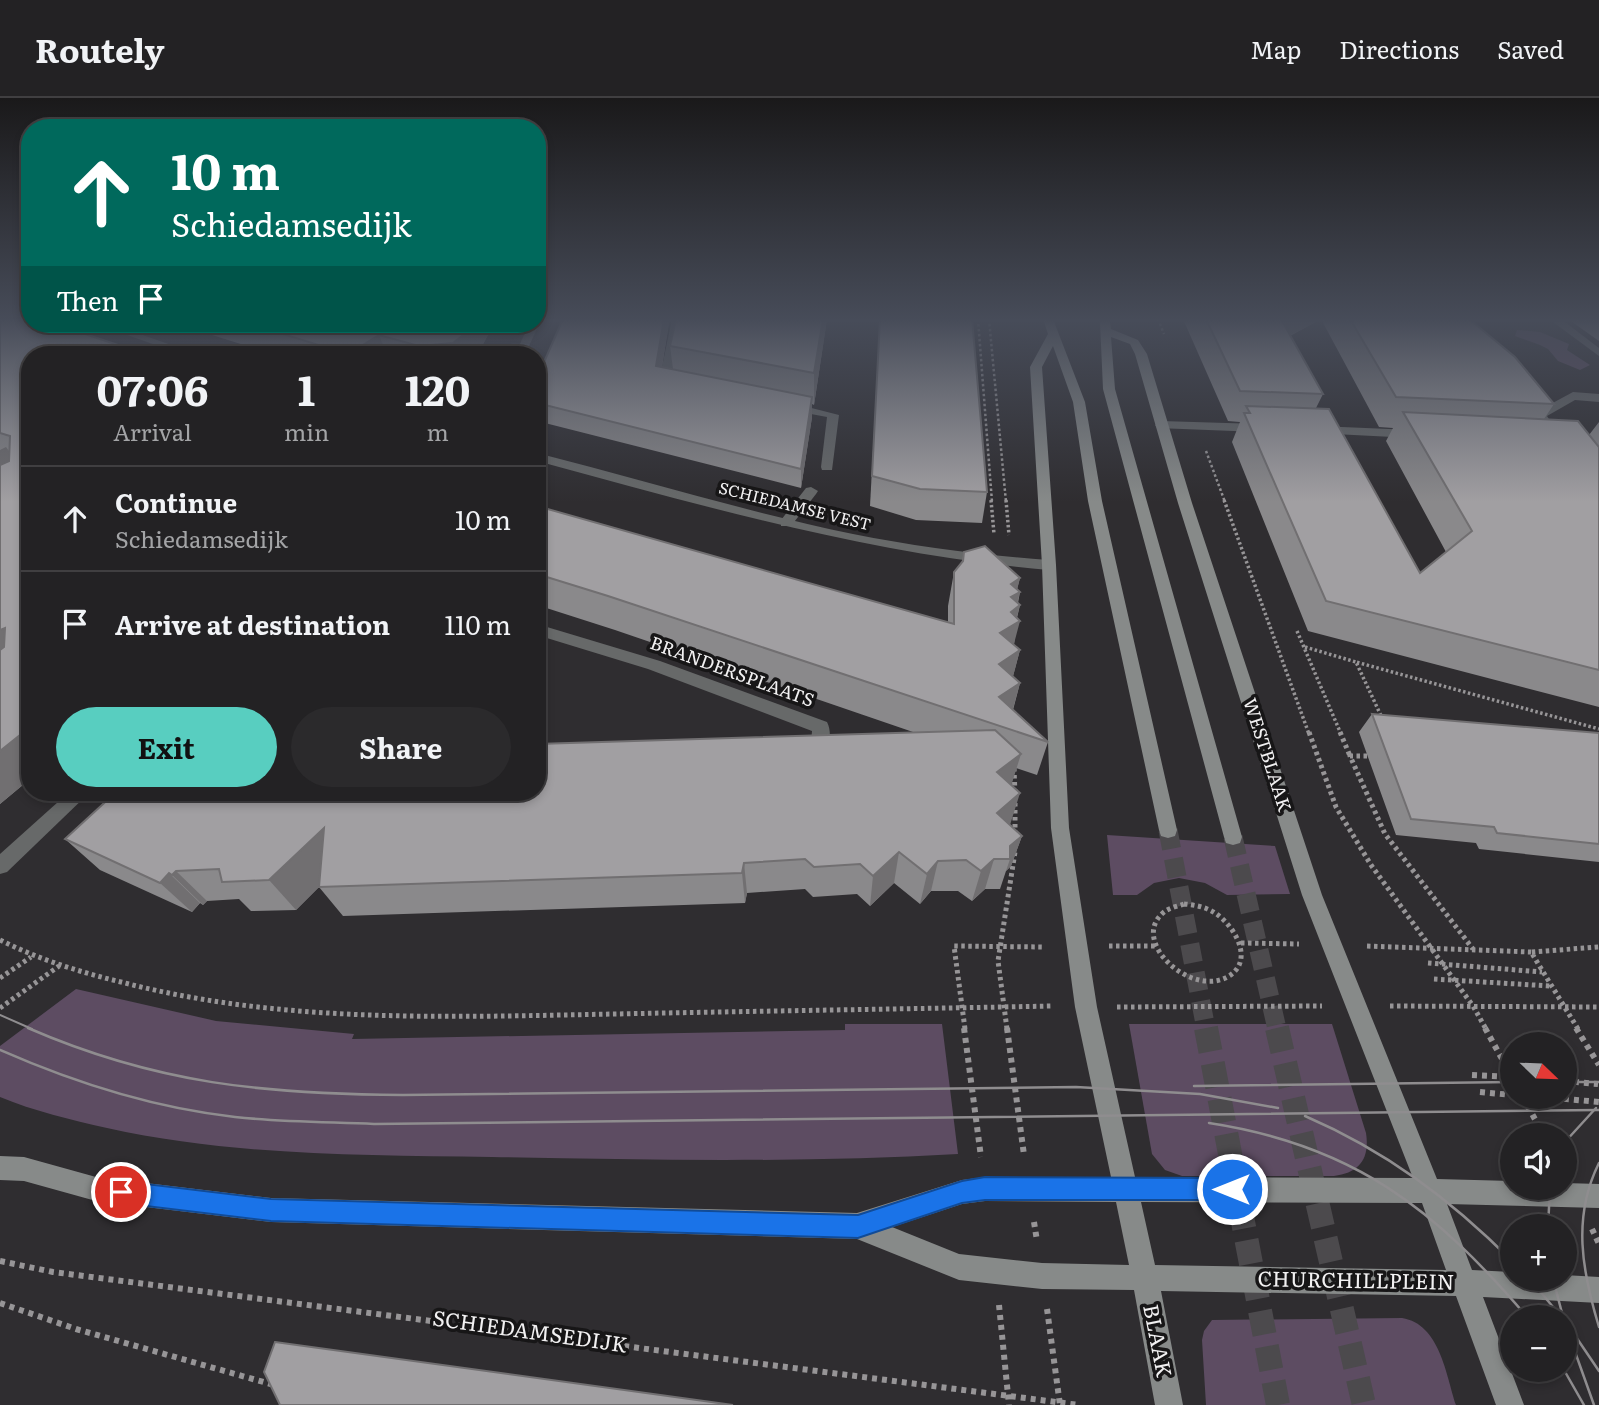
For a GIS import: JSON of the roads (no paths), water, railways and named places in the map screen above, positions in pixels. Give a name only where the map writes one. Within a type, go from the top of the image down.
[{"type":"main road","points":[[858,1226],[959,1267],[1042,1276],[1145,1277],[1086,1007],[1060,828],[1049,565],[1037,380]]},
{"type":"main road","points":[[1071,380],[1079,402],[1096,501],[1168,830]]},
{"type":"main road","name":"WESTBLAAK","points":[[1108,380],[1233,836]]},
{"type":"main road","name":"WESTBLAAK","points":[[1148,380],[1312,895],[1430,1191]]},
{"type":"main road","points":[[0,1154],[12,1168],[96,1189],[271,1210],[858,1226],[962,1192],[985,1189],[1430,1191],[1599,1196]]},
{"type":"main road","name":"CHURCHILLPLEIN","points":[[1145,1277],[1465,1283],[1430,1191]]},
{"type":"main road","name":"BLAAK","points":[[1145,1277],[1169,1405]]},
{"type":"main road","points":[[1510,1405],[1465,1283],[1599,1290]]},
{"type":"street","points":[[665,380],[691,386]]},
{"type":"street","points":[[1553,432],[1540,415],[1573,396],[1599,398]]},
{"type":"street","points":[[781,405],[833,415],[827,467]]},
{"type":"street","points":[[1161,425],[1273,429]]},
{"type":"street","points":[[1301,430],[1426,435]]},
{"type":"street","name":"SCHIEDAMSE VEST","points":[[546,459],[850,539],[1012,564],[1049,565]]},
{"type":"street","points":[[786,523],[811,491]]},
{"type":"street","name":"BRANDERSPLAATS","points":[[546,632],[654,665],[821,727],[819,750],[792,751]]},
{"type":"street","points":[[0,866],[71,801]]},
{"type":"tunnel","points":[[1168,830],[1206,1029]]},
{"type":"tunnel","points":[[1233,837],[1277,1029]]},
{"type":"tunnel","points":[[1206,1028],[1278,1405]]},
{"type":"tunnel","points":[[1277,1028],[1364,1405]]},
{"type":"tram line","points":[[0,1015],[32,1029]]},
{"type":"tram line","points":[[28,1028],[75,1047],[167,1074],[304,1092],[403,1095],[1076,1087],[1200,1094],[1278,1108]]},
{"type":"tram line","points":[[0,1050],[57,1073],[144,1101],[204,1113],[304,1122],[374,1124],[1594,1110]]},
{"type":"tram line","points":[[1194,1086],[1500,1082]]},
{"type":"tram line","points":[[1577,1082],[1599,1082]]},
{"type":"tram line","points":[[1577,1129],[1594,1110]]},
{"type":"tram line","points":[[1594,1110],[1599,1110]]},
{"type":"tram line","points":[[1305,1116],[1363,1145],[1416,1178],[1500,1249]]},
{"type":"tram line","points":[[1209,1123],[1261,1133],[1307,1147],[1388,1188],[1424,1214],[1459,1245],[1517,1305]]},
{"type":"tram line","points":[[1599,1163],[1585,1204],[1582,1244],[1588,1285],[1599,1327]]},
{"type":"tram line","points":[[1549,1200],[1549,1214]]},
{"type":"tram line","points":[[1540,1291],[1551,1305]]},
{"type":"tram line","points":[[1556,1291],[1560,1305]]},
{"type":"tram line","points":[[1577,1338],[1599,1371]]},
{"type":"tram line","points":[[1577,1357],[1594,1405]]},
{"type":"tram line","points":[[1571,1382],[1584,1405]]}]
